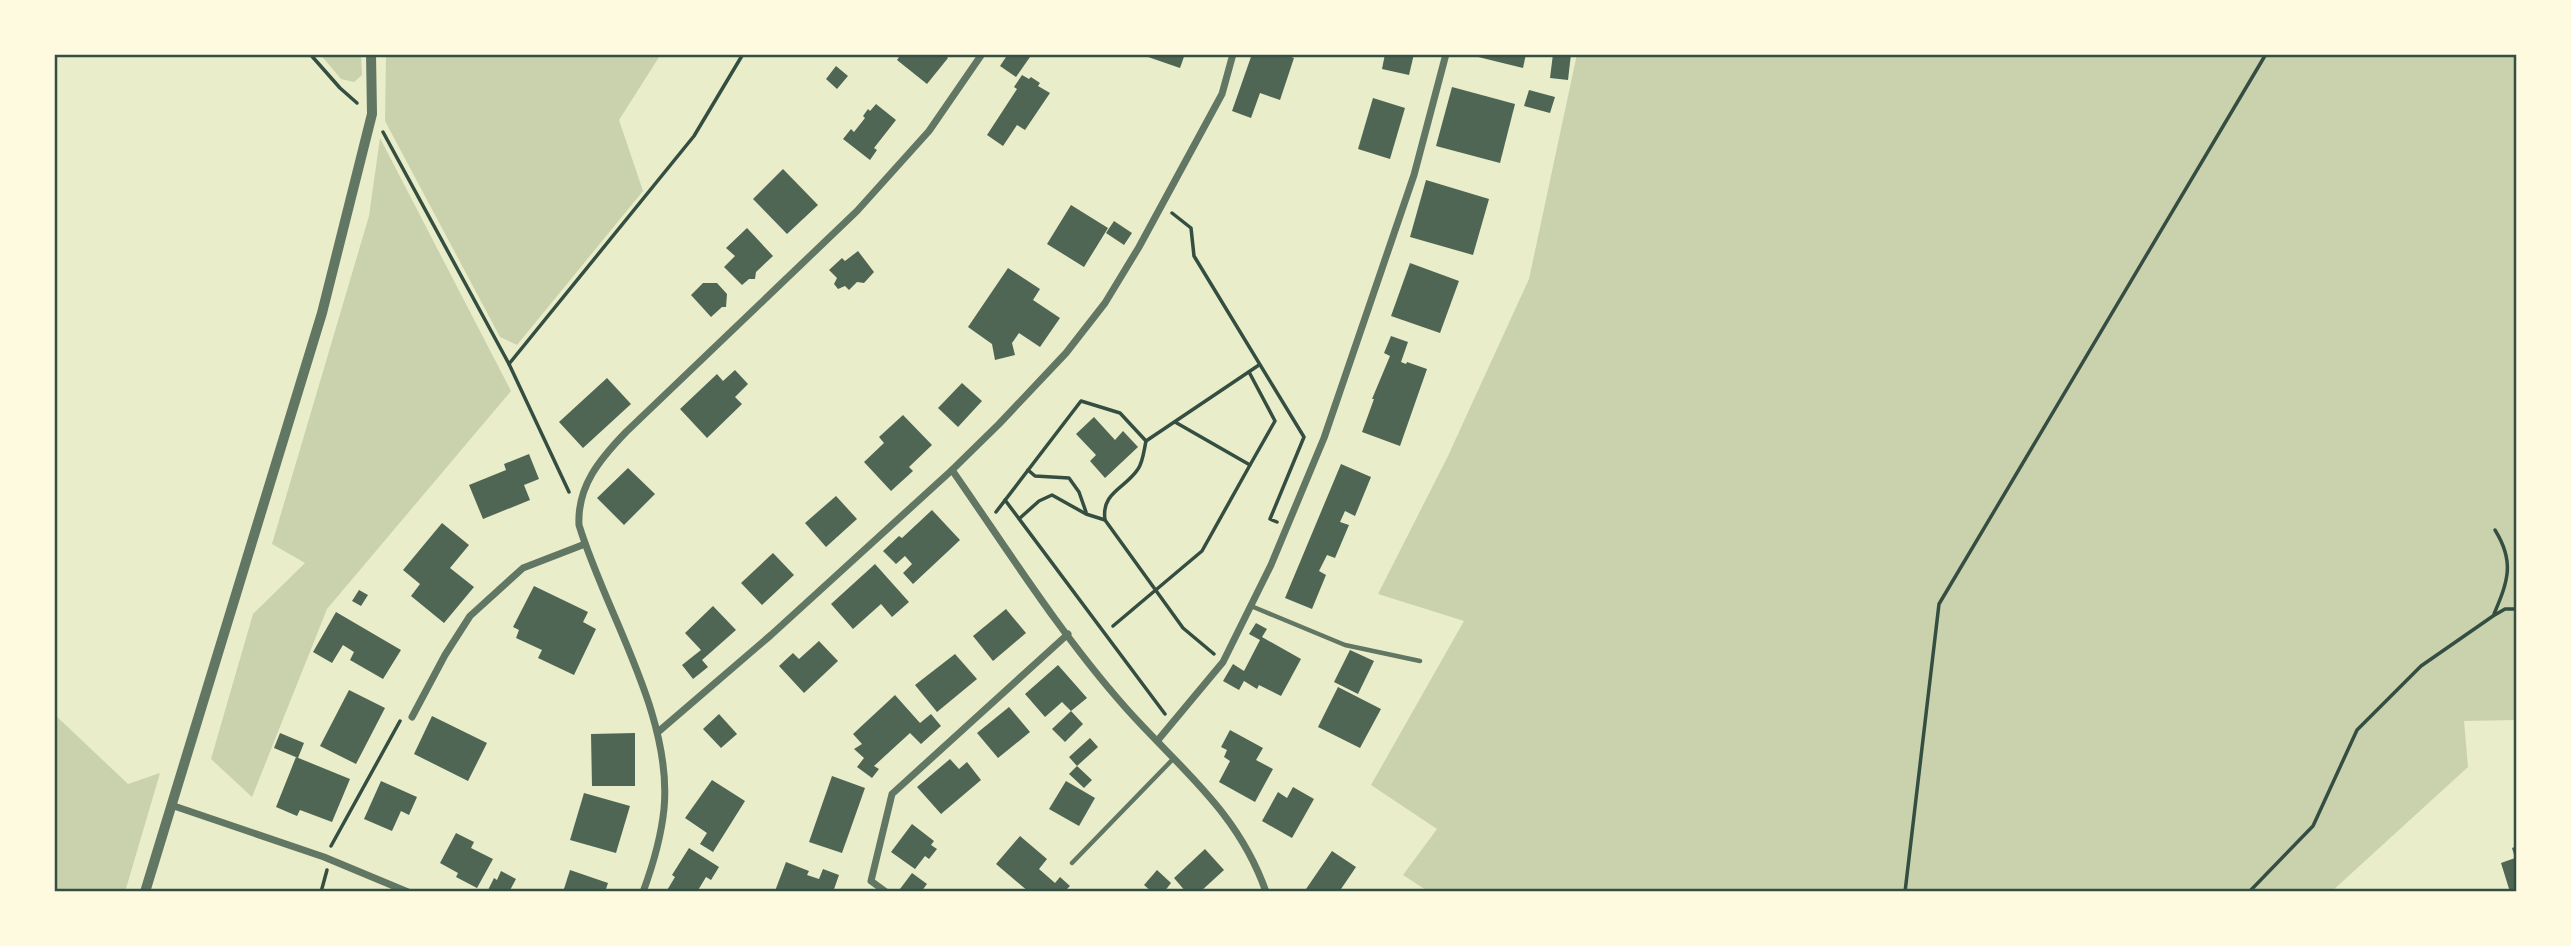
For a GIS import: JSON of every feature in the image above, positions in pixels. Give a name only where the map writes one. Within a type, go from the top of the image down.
[{"type":"street","points":[[145,892],[322,313],[372,114],[371,54]]},
{"type":"street","points":[[643,892],[661,834],[664,807],[658,732],[579,525],[578,511],[590,474],[603,456],[858,211],[929,131],[982,54]]},
{"type":"street","points":[[658,732],[771,635],[952,470],[1066,353],[1105,303],[1162,205],[1222,94],[1233,54]]},
{"type":"street","points":[[1158,740],[1223,662],[1287,527],[1324,438],[1414,175],[1446,54]]},
{"type":"street","points":[[952,470],[1068,634],[1125,707],[1194,777],[1233,824],[1266,892]]},
{"type":"street","points":[[412,717],[444,655],[471,617],[523,568],[585,544]]},
{"type":"street","points":[[886,892],[871,881],[892,794],[1068,634]]},
{"type":"street","points":[[171,805],[327,858],[408,892]]},
{"type":"lane","points":[[1251,606],[1345,645],[1420,661]]},
{"type":"lane","points":[[1072,863],[1174,758]]},
{"type":"path","points":[[310,54],[340,88],[372,114],[386,135],[509,365],[578,511]]},
{"type":"path","points":[[509,365],[694,136],[743,54]]},
{"type":"path","points":[[1905,892],[1939,604],[2266,54]]},
{"type":"path","points":[[1162,205],[1191,228],[1194,256],[1304,437],[1270,519],[1287,527]]},
{"type":"path","points":[[1223,662],[1183,628],[1105,520],[1104,509],[1107,499],[1139,468],[1146,441],[1259,365]]},
{"type":"path","points":[[1113,626],[1202,551],[1275,421],[1249,372]]},
{"type":"path","points":[[989,522],[1081,401],[1120,412],[1146,441]]},
{"type":"path","points":[[1175,422],[1250,465]]},
{"type":"path","points":[[1028,470],[1035,475],[1069,478],[1079,492],[1086,513]]},
{"type":"path","points":[[1020,519],[1039,501],[1052,495],[1105,520]]},
{"type":"path","points":[[1005,500],[1172,724]]},
{"type":"path","points":[[2493,616],[2503,594],[2510,563],[2495,530]]},
{"type":"path","points":[[2249,892],[2313,826],[2357,730],[2421,666],[2493,616],[2505,609],[2517,609]]},
{"type":"path","points":[[321,892],[327,858],[398,722],[412,717]]},
{"type":"green space","points":[[320,54],[361,54],[362,75],[354,82],[341,79]]},
{"type":"green space","points":[[386,54],[661,54],[619,120],[643,191],[517,345],[500,337],[385,121]]},
{"type":"green space","points":[[1577,54],[2517,54],[2517,720],[2464,721],[2468,767],[2331,892],[1429,892],[1403,875],[1437,829],[1371,785],[1464,621],[1378,594],[1448,456],[1529,279]]},
{"type":"green space","points":[[380,138],[511,391],[327,609],[252,797],[211,759],[253,614],[305,563],[272,544],[369,216]]},
{"type":"green space","points":[[54,714],[128,784],[160,773],[125,892],[54,892]]},
{"type":"building","points":[[901,54],[944,54],[948,58],[927,84],[897,60]]},
{"type":"building","points":[[1008,54],[1027,54],[1030,57],[1016,77],[1000,66]]},
{"type":"building","points":[[1149,54],[1185,54],[1180,68],[1148,57]]},
{"type":"building","points":[[1252,54],[1283,54],[1294,58],[1280,100],[1260,93],[1251,118],[1232,111]]},
{"type":"building","points":[[1385,54],[1414,54],[1409,75],[1382,69]]},
{"type":"building","points":[[1466,54],[1526,54],[1523,68]]},
{"type":"building","points":[[1553,54],[1571,54],[1568,80],[1550,78]]},
{"type":"building","points":[[836,66],[848,76],[837,89],[826,79]]},
{"type":"building","points":[[1022,75],[1029,79],[1031,77],[1040,83],[1038,86],[1050,93],[1025,130],[1017,125],[1003,146],[987,135],[1017,89],[1014,87]]},
{"type":"building","points":[[1452,87],[1515,104],[1500,163],[1436,146]]},
{"type":"building","points":[[1529,90],[1555,97],[1550,113],[1524,106]]},
{"type":"building","points":[[1373,98],[1405,108],[1390,159],[1358,149]]},
{"type":"building","points":[[876,104],[896,120],[874,148],[877,150],[870,160],[843,139],[851,129],[854,132],[865,118],[863,116],[868,109],[870,111]]},
{"type":"building","points":[[783,169],[818,205],[787,234],[753,199]]},
{"type":"building","points":[[1426,180],[1489,199],[1473,255],[1410,237]]},
{"type":"building","points":[[1071,205],[1108,228],[1084,267],[1047,244]]},
{"type":"building","points":[[1114,221],[1132,233],[1124,245],[1106,233]]},
{"type":"building","points":[[747,228],[773,256],[756,272],[755,279],[749,279],[742,285],[724,267],[735,256],[726,248]]},
{"type":"building","points":[[858,251],[874,272],[864,283],[857,282],[849,290],[845,286],[838,289],[834,284],[837,278],[829,270],[842,258],[845,261]]},
{"type":"building","points":[[1410,263],[1459,281],[1440,333],[1391,316]]},
{"type":"building","points":[[1008,268],[1040,289],[1033,300],[1060,318],[1040,347],[1019,333],[1012,343],[1015,355],[995,360],[992,344],[968,327]]},
{"type":"building","points":[[703,283],[717,283],[727,294],[726,307],[722,307],[711,317],[691,295]]},
{"type":"building","points":[[1391,336],[1408,342],[1401,362],[1427,369],[1400,446],[1362,432],[1390,356],[1384,353]]},
{"type":"building","points":[[735,370],[748,384],[735,397],[742,404],[707,438],[680,409],[717,374],[723,381]]},
{"type":"building","points":[[607,378],[631,404],[583,448],[559,422]]},
{"type":"building","points":[[962,383],[982,401],[958,427],[938,408]]},
{"type":"building","points":[[903,415],[932,445],[909,467],[913,471],[891,491],[864,462],[884,443],[879,437]]},
{"type":"building","points":[[1094,417],[1115,440],[1123,431],[1138,447],[1105,478],[1090,461],[1096,455],[1076,434]]},
{"type":"building","points":[[529,454],[539,479],[524,485],[530,500],[483,519],[469,485],[506,470],[504,464]]},
{"type":"building","points":[[1341,464],[1371,477],[1355,516],[1345,511],[1340,522],[1349,525],[1335,558],[1327,555],[1319,571],[1326,575],[1312,609],[1285,598]]},
{"type":"building","points":[[628,468],[655,494],[624,525],[597,498]]},
{"type":"building","points":[[836,496],[857,519],[826,547],[805,523]]},
{"type":"building","points":[[932,510],[960,540],[913,584],[903,573],[912,564],[905,556],[896,564],[883,551],[899,536],[902,538]]},
{"type":"building","points":[[442,523],[469,545],[450,568],[474,587],[444,623],[411,596],[420,584],[403,570]]},
{"type":"building","points":[[773,553],[794,575],[762,605],[741,583]]},
{"type":"building","points":[[875,564],[909,602],[892,617],[881,604],[853,629],[831,604]]},
{"type":"building","points":[[534,586],[588,612],[583,622],[596,629],[574,675],[538,658],[542,650],[516,638],[519,630],[513,627]]},
{"type":"building","points":[[359,590],[368,595],[361,606],[352,601]]},
{"type":"building","points":[[713,606],[736,630],[702,660],[708,667],[693,679],[682,665],[701,650],[685,633]]},
{"type":"building","points":[[1006,609],[1026,633],[993,661],[973,636]]},
{"type":"building","points":[[336,612],[401,650],[383,679],[350,660],[354,652],[343,645],[332,663],[313,652]]},
{"type":"building","points":[[1256,623],[1267,629],[1262,637],[1301,659],[1281,696],[1259,685],[1257,689],[1244,681],[1239,690],[1223,681],[1233,664],[1244,671],[1260,640],[1249,634]]},
{"type":"building","points":[[819,641],[838,661],[804,693],[779,666],[793,653],[799,659]]},
{"type":"building","points":[[1350,650],[1374,661],[1358,694],[1334,682]]},
{"type":"building","points":[[955,654],[977,679],[937,712],[915,685]]},
{"type":"building","points":[[1058,665],[1087,698],[1071,711],[1062,702],[1045,717],[1025,694]]},
{"type":"building","points":[[1338,687],[1381,709],[1360,748],[1318,727]]},
{"type":"building","points":[[349,690],[385,708],[356,764],[320,746]]},
{"type":"building","points":[[895,695],[920,723],[931,714],[941,726],[921,744],[910,733],[874,766],[879,769],[872,778],[857,767],[864,758],[854,749],[862,744],[853,734]]},
{"type":"building","points":[[1009,707],[1030,732],[998,758],[977,733]]},
{"type":"building","points":[[1071,711],[1083,724],[1065,742],[1052,729]]},
{"type":"building","points":[[719,714],[737,734],[721,748],[703,729]]},
{"type":"building","points":[[432,716],[487,743],[468,781],[414,754]]},
{"type":"building","points":[[1230,730],[1263,748],[1256,760],[1273,769],[1255,802],[1219,782],[1230,761],[1224,757],[1227,750],[1221,747]]},
{"type":"building","points":[[280,733],[304,743],[298,758],[274,748]]},
{"type":"building","points":[[635,733],[635,786],[592,786],[591,734]]},
{"type":"building","points":[[1090,738],[1098,747],[1077,766],[1069,757]]},
{"type":"building","points":[[296,757],[350,779],[332,822],[300,810],[297,816],[276,807]]},
{"type":"building","points":[[950,759],[959,769],[967,762],[981,780],[941,814],[917,787]]},
{"type":"building","points":[[1077,766],[1092,780],[1084,788],[1069,774]]},
{"type":"building","points":[[832,776],[865,788],[842,853],[809,842]]},
{"type":"building","points":[[712,780],[745,801],[713,852],[700,844],[707,833],[685,818]]},
{"type":"building","points":[[381,781],[417,797],[409,815],[401,811],[392,831],[364,819]]},
{"type":"building","points":[[1066,781],[1095,798],[1079,826],[1049,809]]},
{"type":"building","points":[[1293,787],[1314,799],[1292,838],[1262,821],[1278,792],[1287,798]]},
{"type":"building","points":[[584,793],[630,806],[616,853],[570,840]]},
{"type":"building","points":[[912,824],[934,841],[931,845],[937,849],[929,859],[925,856],[915,869],[891,852]]},
{"type":"building","points":[[456,833],[474,842],[471,848],[493,859],[477,888],[456,877],[458,873],[440,863]]},
{"type":"building","points":[[1020,836],[1047,859],[1039,869],[1055,883],[1060,877],[1070,886],[1066,890],[1068,892],[1029,892],[996,864]]},
{"type":"building","points":[[2517,846],[2517,891],[2510,892],[2501,863],[2515,858],[2512,848]]},
{"type":"building","points":[[689,848],[719,867],[711,880],[706,877],[697,892],[666,892],[675,877],[672,875]]},
{"type":"building","points":[[1205,849],[1224,870],[1200,892],[1186,892],[1174,878]]},
{"type":"building","points":[[1332,851],[1356,867],[1339,892],[1304,892]]},
{"type":"building","points":[[786,862],[809,871],[807,875],[819,879],[823,869],[839,875],[833,892],[775,891]]},
{"type":"building","points":[[570,870],[608,883],[605,892],[563,892]]},
{"type":"building","points":[[1157,870],[1171,883],[1164,892],[1152,892],[1144,885]]},
{"type":"building","points":[[501,871],[516,879],[509,892],[487,892],[494,878],[497,880]]},
{"type":"building","points":[[912,873],[927,884],[921,892],[904,892],[900,889]]}]
